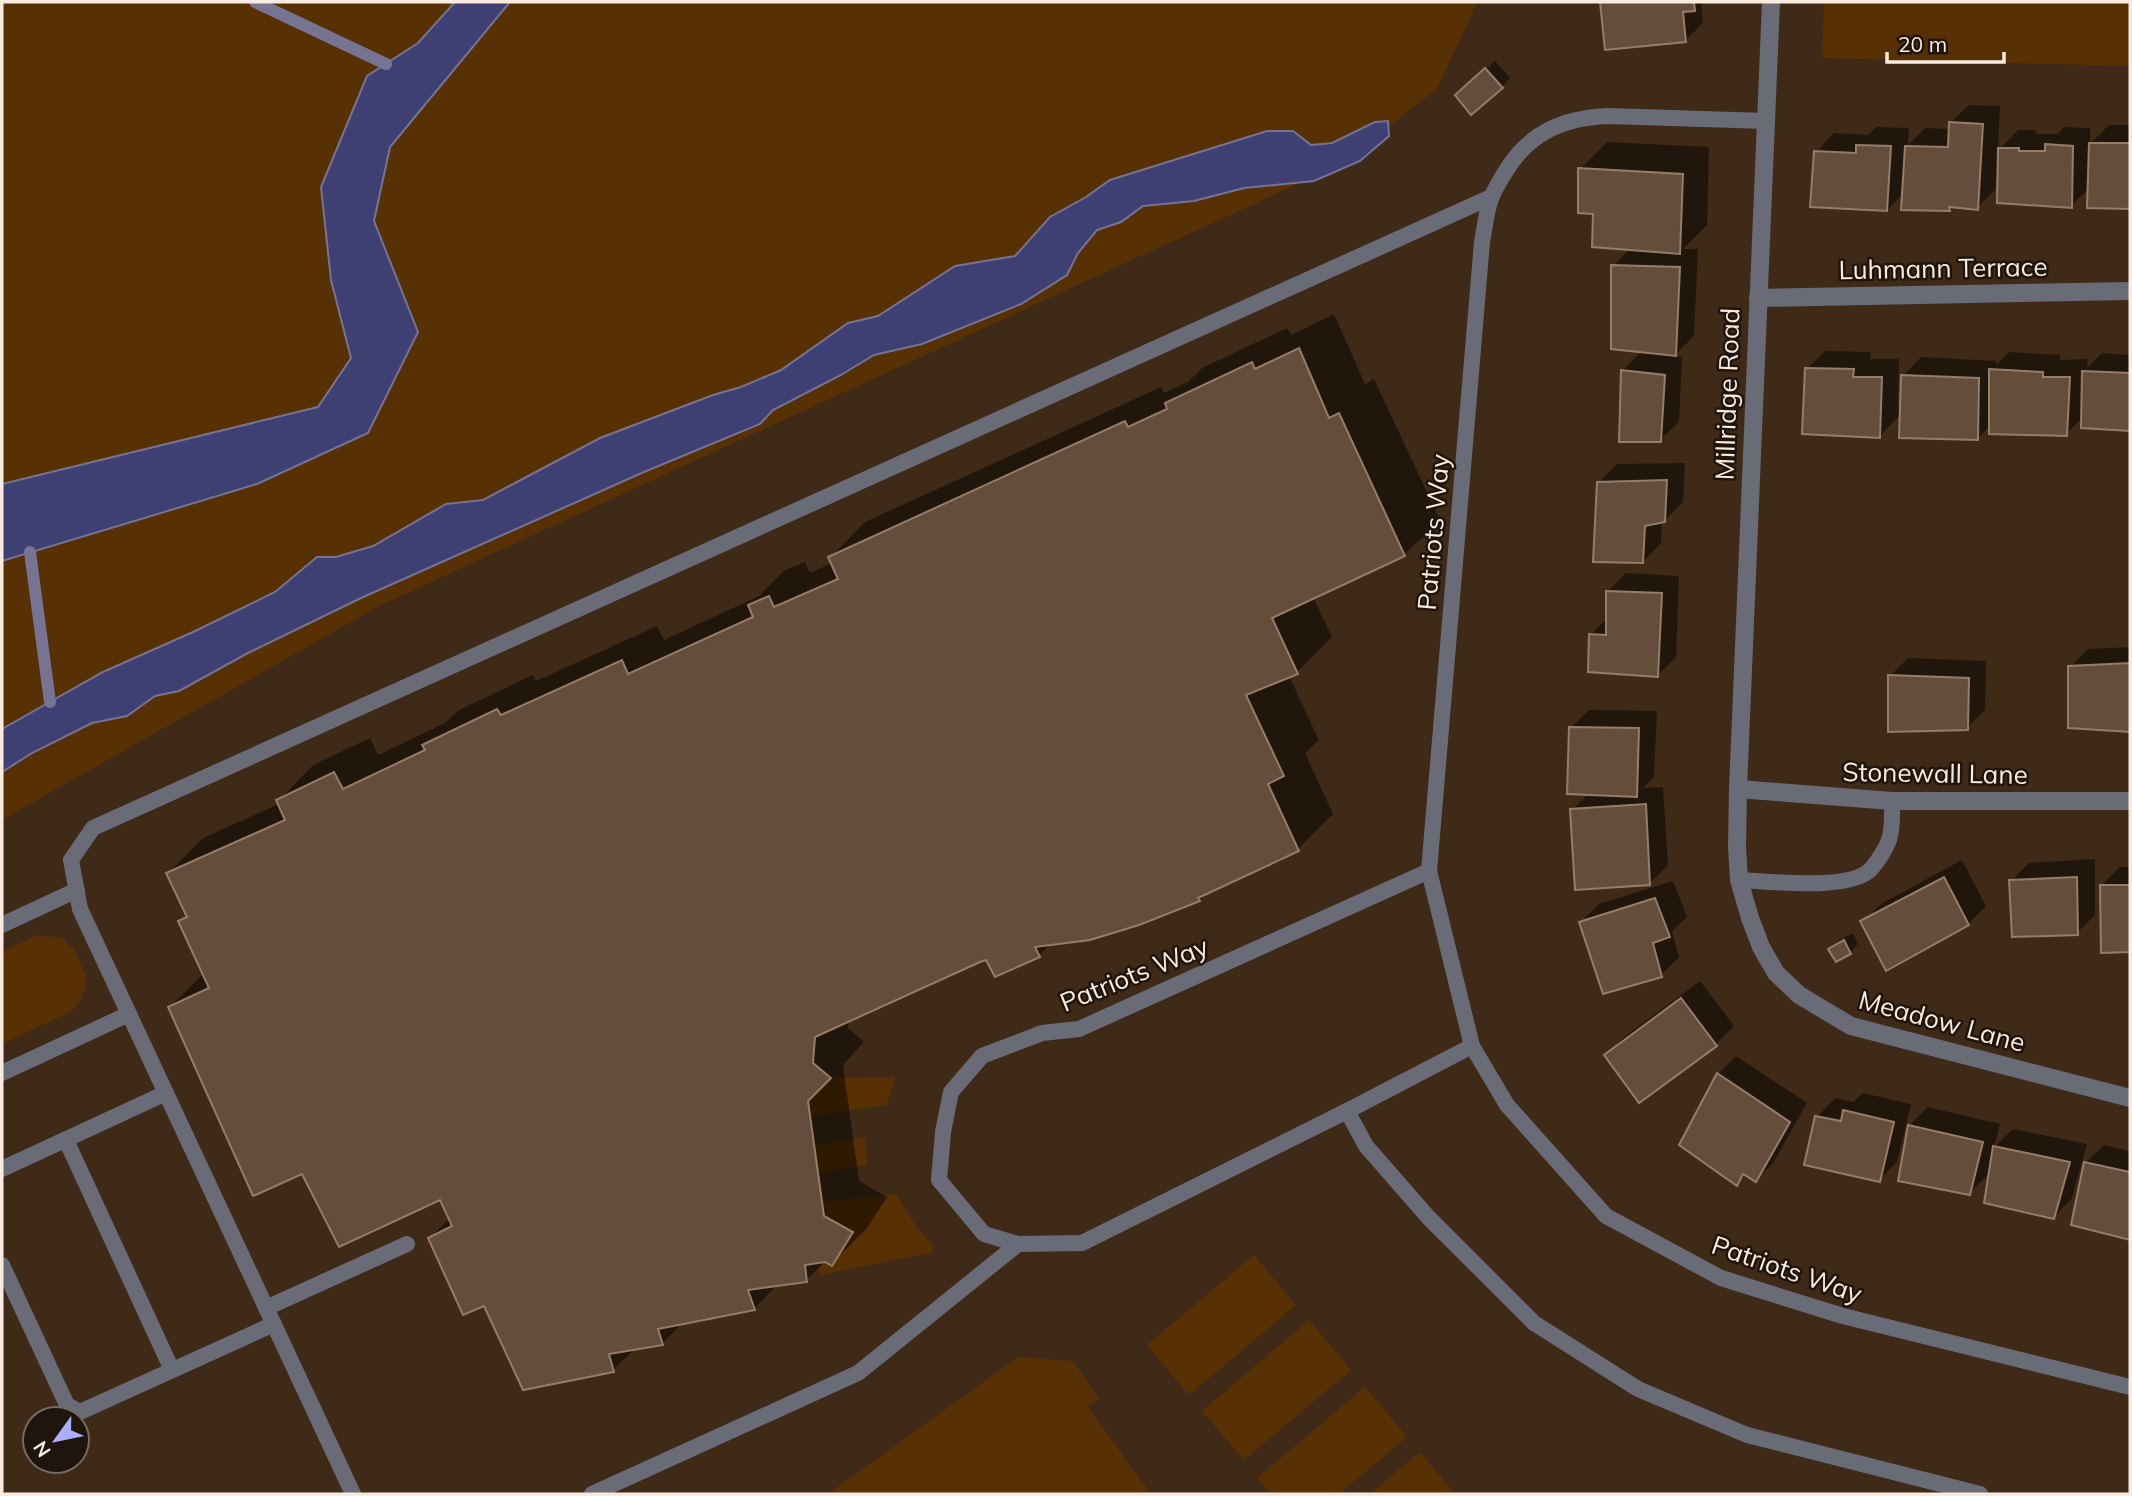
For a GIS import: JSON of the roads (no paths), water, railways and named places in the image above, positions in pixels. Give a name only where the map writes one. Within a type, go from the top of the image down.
[{"type":"street","name":"Millridge Road","points":[[1738,789],[1771,2]]},
{"type":"street","name":"Luhmann Terrace","points":[[1758,298],[2130,291]]},
{"type":"street","name":"Stonewall Lane","points":[[1738,789],[1892,802],[2130,802]]},
{"type":"street","name":"Meadow Lane","points":[[1738,789],[1739,880],[1760,947],[1776,974],[1799,995],[1851,1026],[2130,1098]]},
{"type":"lane","name":"Patriots Way","points":[[1767,121],[1608,116],[1586,117],[1566,122],[1534,138],[1521,149],[1491,197],[1482,242],[1429,871],[1472,1046],[1507,1105],[1606,1216],[1721,1278],[1843,1316],[2130,1387]]},
{"type":"lane","points":[[353,1494],[80,909],[71,860],[93,828],[1491,197]]},
{"type":"lane","points":[[1739,880],[1826,884],[1858,877],[1872,869],[1890,839],[1892,802]]},
{"type":"lane","name":"Patriots Way","points":[[1429,871],[1079,1029],[1042,1033],[982,1056],[951,1092],[943,1132],[940,1180],[984,1234],[1018,1244],[1082,1242],[1472,1046]]},
{"type":"lane","points":[[2,925],[77,890]]},
{"type":"lane","points":[[2,1073],[128,1014]]},
{"type":"lane","points":[[2,1169],[166,1093]]},
{"type":"lane","points":[[1347,1111],[1366,1146],[1428,1217],[1534,1323],[1638,1389],[1747,1435],[1980,1494]]},
{"type":"lane","points":[[66,1140],[172,1370]]},
{"type":"lane","points":[[266,1308],[407,1244]]},
{"type":"lane","points":[[592,1494],[858,1373],[1018,1244]]},
{"type":"lane","points":[[2,1265],[67,1405],[80,1412],[274,1324]]},
{"type":"waterway","points":[[255,2],[386,64]]},
{"type":"waterway","points":[[30,552],[50,702]]}]
